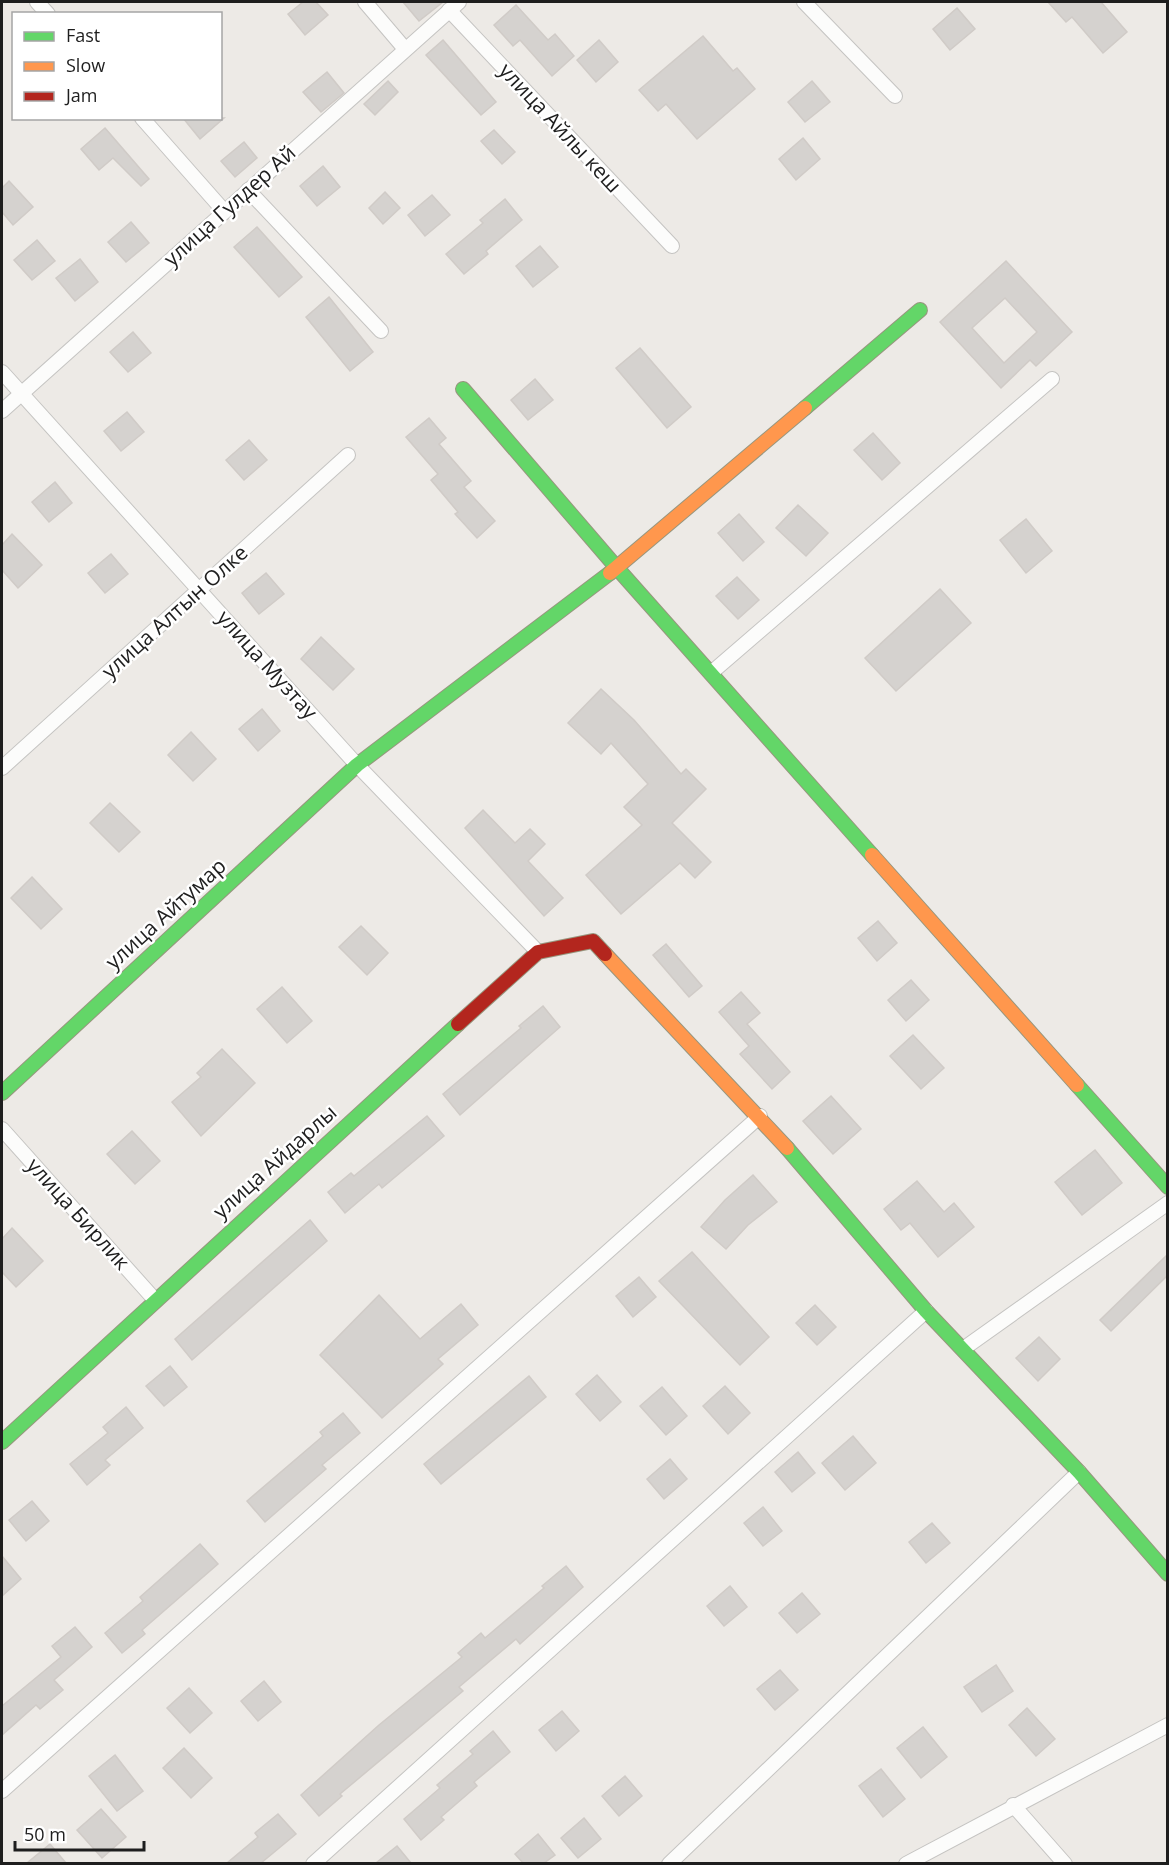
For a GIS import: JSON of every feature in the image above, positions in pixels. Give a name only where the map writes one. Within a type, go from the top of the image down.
[{"type":"street","points":[[365,2],[405,49]]},
{"type":"street","points":[[804,2],[895,96]]},
{"type":"street","name":"улица Гулдер Ай","points":[[2,411],[454,6]]},
{"type":"street","name":"улица Айлы кеш","points":[[454,6],[672,246]]},
{"type":"street","points":[[144,120],[224,211]]},
{"type":"street","points":[[248,190],[381,331]]},
{"type":"street","name":"улица Айтумар","points":[[2,1093],[357,765],[617,568],[920,310]]},
{"type":"street","name":"улица Музтау","points":[[2,372],[357,765],[538,952]]},
{"type":"street","points":[[711,672],[1052,379]]},
{"type":"street","points":[[463,389],[617,568],[1167,1187]]},
{"type":"street","name":"улица Алтын Олке","points":[[2,768],[348,455]]},
{"type":"street","points":[[538,952],[593,942],[760,1116],[926,1311],[1079,1472],[1167,1574]]},
{"type":"street","name":"улица Айдарлы","points":[[2,1442],[538,952]]},
{"type":"street","points":[[2,1791],[760,1116]]},
{"type":"street","name":"улица Бирлик","points":[[2,1129],[155,1300]]},
{"type":"street","points":[[963,1349],[1167,1203]]},
{"type":"street","points":[[314,1863],[926,1311]]},
{"type":"street","points":[[669,1863],[1079,1472]]},
{"type":"street","points":[[906,1863],[1167,1725]]},
{"type":"street","points":[[1013,1805],[1065,1863]]},
{"type":"building","points":[[303,2],[316,2],[328,15],[305,35],[288,14]]},
{"type":"building","points":[[403,2],[443,2],[419,21]]},
{"type":"building","points":[[1048,2],[1101,2],[1127,32],[1103,53],[1072,17],[1066,22]]},
{"type":"building","points":[[516,5],[548,40],[555,34],[574,56],[552,76],[520,40],[513,46],[494,25]]},
{"type":"building","points":[[957,8],[975,29],[950,50],[933,29]]},
{"type":"building","points":[[703,36],[733,71],[737,68],[755,89],[697,139],[666,104],[658,111],[639,90]]},
{"type":"building","points":[[443,40],[496,102],[481,115],[426,55]]},
{"type":"building","points":[[599,40],[618,62],[596,82],[577,60]]},
{"type":"building","points":[[327,72],[344,93],[321,112],[303,92]]},
{"type":"building","points":[[388,81],[398,92],[375,115],[364,104]]},
{"type":"building","points":[[812,81],[830,102],[805,122],[788,102]]},
{"type":"building","points":[[185,120],[222,120],[200,139]]},
{"type":"building","points":[[105,128],[149,179],[141,186],[113,158],[99,170],[81,149]]},
{"type":"building","points":[[494,130],[515,152],[502,164],[481,141]]},
{"type":"building","points":[[803,138],[820,159],[796,180],[779,159]]},
{"type":"building","points":[[244,142],[257,158],[235,177],[221,161]]},
{"type":"building","points":[[323,166],[340,187],[317,206],[300,186]]},
{"type":"building","points":[[9,181],[33,207],[13,225],[2,212],[2,188]]},
{"type":"building","points":[[385,192],[400,208],[383,224],[369,208]]},
{"type":"building","points":[[432,195],[450,215],[425,236],[408,215]]},
{"type":"building","points":[[505,199],[522,220],[486,251],[488,254],[464,274],[446,254],[483,223],[480,220]]},
{"type":"building","points":[[131,222],[149,243],[126,262],[108,242]]},
{"type":"building","points":[[257,227],[302,277],[279,297],[234,247]]},
{"type":"building","points":[[37,240],[55,261],[32,280],[14,260]]},
{"type":"building","points":[[540,246],[558,267],[533,287],[516,266]]},
{"type":"building","points":[[80,259],[98,282],[75,301],[56,278]]},
{"type":"building","points":[[1006,261],[1072,332],[1036,366],[1030,360],[1001,388],[940,322]],"holes":[[[1005,298],[1037,332],[1004,363],[972,328]]]},
{"type":"building","points":[[329,297],[373,352],[350,371],[306,317]]},
{"type":"building","points":[[133,332],[151,353],[128,372],[110,352]]},
{"type":"building","points":[[640,348],[691,407],[667,428],[616,368]]},
{"type":"building","points":[[535,379],[553,400],[528,420],[511,400]]},
{"type":"building","points":[[127,412],[144,432],[121,451],[104,431]]},
{"type":"building","points":[[429,418],[446,438],[439,444],[471,481],[464,487],[495,521],[477,538],[455,514],[458,512],[431,480],[438,474],[406,437]]},
{"type":"building","points":[[873,433],[900,463],[882,480],[854,450]]},
{"type":"building","points":[[249,440],[267,460],[244,480],[226,460]]},
{"type":"building","points":[[55,482],[72,503],[49,522],[32,502]]},
{"type":"building","points":[[798,505],[828,533],[806,556],[776,528]]},
{"type":"building","points":[[739,514],[764,542],[743,561],[718,533]]},
{"type":"building","points":[[1026,519],[1052,551],[1026,573],[1000,540]]},
{"type":"building","points":[[12,534],[42,565],[18,588],[2,570],[2,545]]},
{"type":"building","points":[[111,554],[128,574],[105,593],[88,573]]},
{"type":"building","points":[[266,573],[284,594],[259,614],[242,593]]},
{"type":"building","points":[[737,577],[759,600],[738,619],[716,596]]},
{"type":"building","points":[[940,589],[971,623],[896,691],[865,658]]},
{"type":"building","points":[[321,637],[354,669],[333,690],[301,659]]},
{"type":"building","points":[[601,689],[634,720],[681,774],[686,769],[706,789],[672,823],[711,862],[695,878],[680,863],[621,914],[586,875],[642,825],[624,807],[648,784],[611,743],[601,754],[568,723]]},
{"type":"building","points":[[262,709],[280,731],[258,751],[239,729]]},
{"type":"building","points":[[191,732],[216,759],[193,781],[168,755]]},
{"type":"building","points":[[110,803],[140,832],[119,852],[90,823]]},
{"type":"building","points":[[483,810],[515,843],[530,829],[545,844],[528,861],[563,898],[544,916],[465,828]]},
{"type":"building","points":[[32,877],[62,909],[41,929],[11,898]]},
{"type":"building","points":[[878,921],[897,943],[877,961],[858,938]]},
{"type":"building","points":[[361,926],[388,953],[367,975],[339,947]]},
{"type":"building","points":[[666,944],[702,986],[689,997],[653,955]]},
{"type":"building","points":[[911,980],[929,1000],[906,1021],[888,1000]]},
{"type":"building","points":[[282,987],[312,1021],[287,1043],[257,1009]]},
{"type":"building","points":[[741,992],[760,1013],[747,1024],[790,1072],[772,1089],[740,1054],[749,1046],[719,1012]]},
{"type":"building","points":[[543,1006],[560,1027],[460,1115],[443,1094],[521,1028],[519,1026]]},
{"type":"building","points":[[913,1035],[944,1068],[921,1089],[890,1056]]},
{"type":"building","points":[[222,1049],[255,1083],[201,1136],[172,1102],[201,1077],[197,1073]]},
{"type":"building","points":[[831,1096],[861,1129],[833,1154],[803,1121]]},
{"type":"building","points":[[427,1116],[444,1136],[382,1188],[379,1184],[345,1213],[328,1192],[351,1173],[354,1176]]},
{"type":"building","points":[[132,1131],[160,1161],[135,1184],[107,1154]]},
{"type":"building","points":[[1095,1150],[1122,1183],[1082,1215],[1055,1182]]},
{"type":"building","points":[[753,1175],[777,1202],[748,1225],[726,1249],[701,1227],[725,1200]]},
{"type":"building","points":[[917,1181],[944,1212],[954,1203],[974,1227],[938,1257],[910,1223],[901,1230],[884,1209]]},
{"type":"building","points":[[310,1220],[327,1241],[192,1360],[175,1339]]},
{"type":"building","points":[[12,1228],[43,1261],[16,1287],[2,1272],[2,1239]]},
{"type":"building","points":[[692,1252],[769,1337],[740,1365],[659,1281]]},
{"type":"building","points":[[1167,1255],[1167,1276],[1111,1331],[1100,1320]]},
{"type":"building","points":[[639,1277],[656,1297],[633,1317],[616,1296]]},
{"type":"building","points":[[379,1295],[420,1339],[461,1304],[478,1325],[438,1359],[443,1364],[382,1418],[320,1355]]},
{"type":"building","points":[[815,1305],[836,1327],[817,1345],[796,1323]]},
{"type":"building","points":[[1039,1337],[1060,1359],[1038,1381],[1016,1358]]},
{"type":"building","points":[[170,1366],[187,1387],[164,1406],[146,1386]]},
{"type":"building","points":[[597,1375],[621,1402],[600,1421],[576,1394]]},
{"type":"building","points":[[529,1376],[546,1397],[441,1484],[424,1464]]},
{"type":"building","points":[[725,1386],[750,1413],[728,1434],[703,1406]]},
{"type":"building","points":[[662,1387],[687,1416],[666,1435],[640,1406]]},
{"type":"building","points":[[126,1407],[143,1428],[105,1460],[110,1465],[87,1485],[70,1464],[108,1433],[103,1427]]},
{"type":"building","points":[[343,1413],[360,1433],[322,1465],[326,1469],[265,1522],[247,1501],[323,1436],[320,1432]]},
{"type":"building","points":[[853,1436],[876,1463],[845,1490],[822,1463]]},
{"type":"building","points":[[798,1452],[815,1473],[792,1492],[775,1472]]},
{"type":"building","points":[[670,1459],[687,1479],[664,1499],[647,1479]]},
{"type":"building","points":[[32,1501],[49,1521],[26,1541],[9,1520]]},
{"type":"building","points":[[763,1507],[782,1531],[763,1546],[744,1523]]},
{"type":"building","points":[[932,1523],[950,1543],[926,1563],[909,1542]]},
{"type":"building","points":[[200,1544],[218,1564],[142,1630],[145,1634],[122,1653],[105,1633],[143,1601],[140,1597]]},
{"type":"building","points":[[2,1556],[21,1579],[2,1596]]},
{"type":"building","points":[[566,1566],[583,1587],[520,1644],[516,1639],[459,1687],[463,1691],[340,1794],[342,1796],[319,1816],[301,1795],[379,1725],[462,1657],[458,1653],[481,1633],[485,1638],[544,1588],[542,1586]]},
{"type":"building","points":[[730,1586],[747,1607],[724,1626],[707,1606]]},
{"type":"building","points":[[802,1593],[820,1614],[797,1633],[779,1613]]},
{"type":"building","points":[[75,1627],[92,1647],[54,1680],[63,1690],[40,1709],[36,1705],[2,1735],[2,1706],[61,1657],[52,1646]]},
{"type":"building","points":[[996,1665],[1013,1691],[982,1712],[964,1687]]},
{"type":"building","points":[[780,1670],[798,1690],[775,1710],[757,1689]]},
{"type":"building","points":[[264,1681],[281,1702],[258,1721],[241,1701]]},
{"type":"building","points":[[189,1688],[212,1713],[190,1733],[167,1708]]},
{"type":"building","points":[[1027,1708],[1055,1739],[1036,1756],[1009,1725]]},
{"type":"building","points":[[562,1711],[579,1731],[556,1751],[539,1730]]},
{"type":"building","points":[[923,1727],[947,1757],[921,1778],[897,1748]]},
{"type":"building","points":[[493,1731],[510,1752],[474,1782],[477,1786],[441,1817],[444,1820],[421,1840],[404,1819],[440,1788],[437,1785],[473,1754],[470,1751]]},
{"type":"building","points":[[184,1748],[212,1778],[191,1798],[163,1768]]},
{"type":"building","points":[[115,1755],[143,1791],[117,1811],[89,1776]]},
{"type":"building","points":[[881,1769],[905,1799],[883,1817],[859,1786]]},
{"type":"building","points":[[625,1776],[642,1796],[619,1816],[602,1796]]},
{"type":"building","points":[[101,1809],[126,1837],[102,1858],[77,1830]]},
{"type":"building","points":[[278,1814],[296,1834],[261,1863],[227,1863],[258,1837],[255,1833]]},
{"type":"building","points":[[584,1818],[601,1839],[578,1858],[561,1838]]},
{"type":"building","points":[[538,1834],[555,1855],[544,1863],[523,1863],[515,1854]]},
{"type":"building","points":[[50,1844],[66,1863],[27,1863]]},
{"type":"building","points":[[397,1846],[411,1863],[376,1863]]},
{"type":"traffic: fast","points":[[805,408],[920,310]]},
{"type":"traffic: fast","points":[[463,389],[617,568],[872,855]]},
{"type":"traffic: fast","points":[[2,1093],[357,765],[610,573]]},
{"type":"traffic: fast","points":[[2,1442],[458,1024]]},
{"type":"traffic: fast","points":[[1077,1085],[1168,1187]]},
{"type":"traffic: fast","points":[[787,1148],[926,1311],[1079,1472],[1168,1574]]},
{"type":"traffic: slow","points":[[610,573],[805,408]]},
{"type":"traffic: slow","points":[[872,855],[1077,1085]]},
{"type":"traffic: slow","points":[[605,954],[787,1148]]},
{"type":"traffic: jam","points":[[458,1024],[538,952],[593,941],[605,954]]}]
